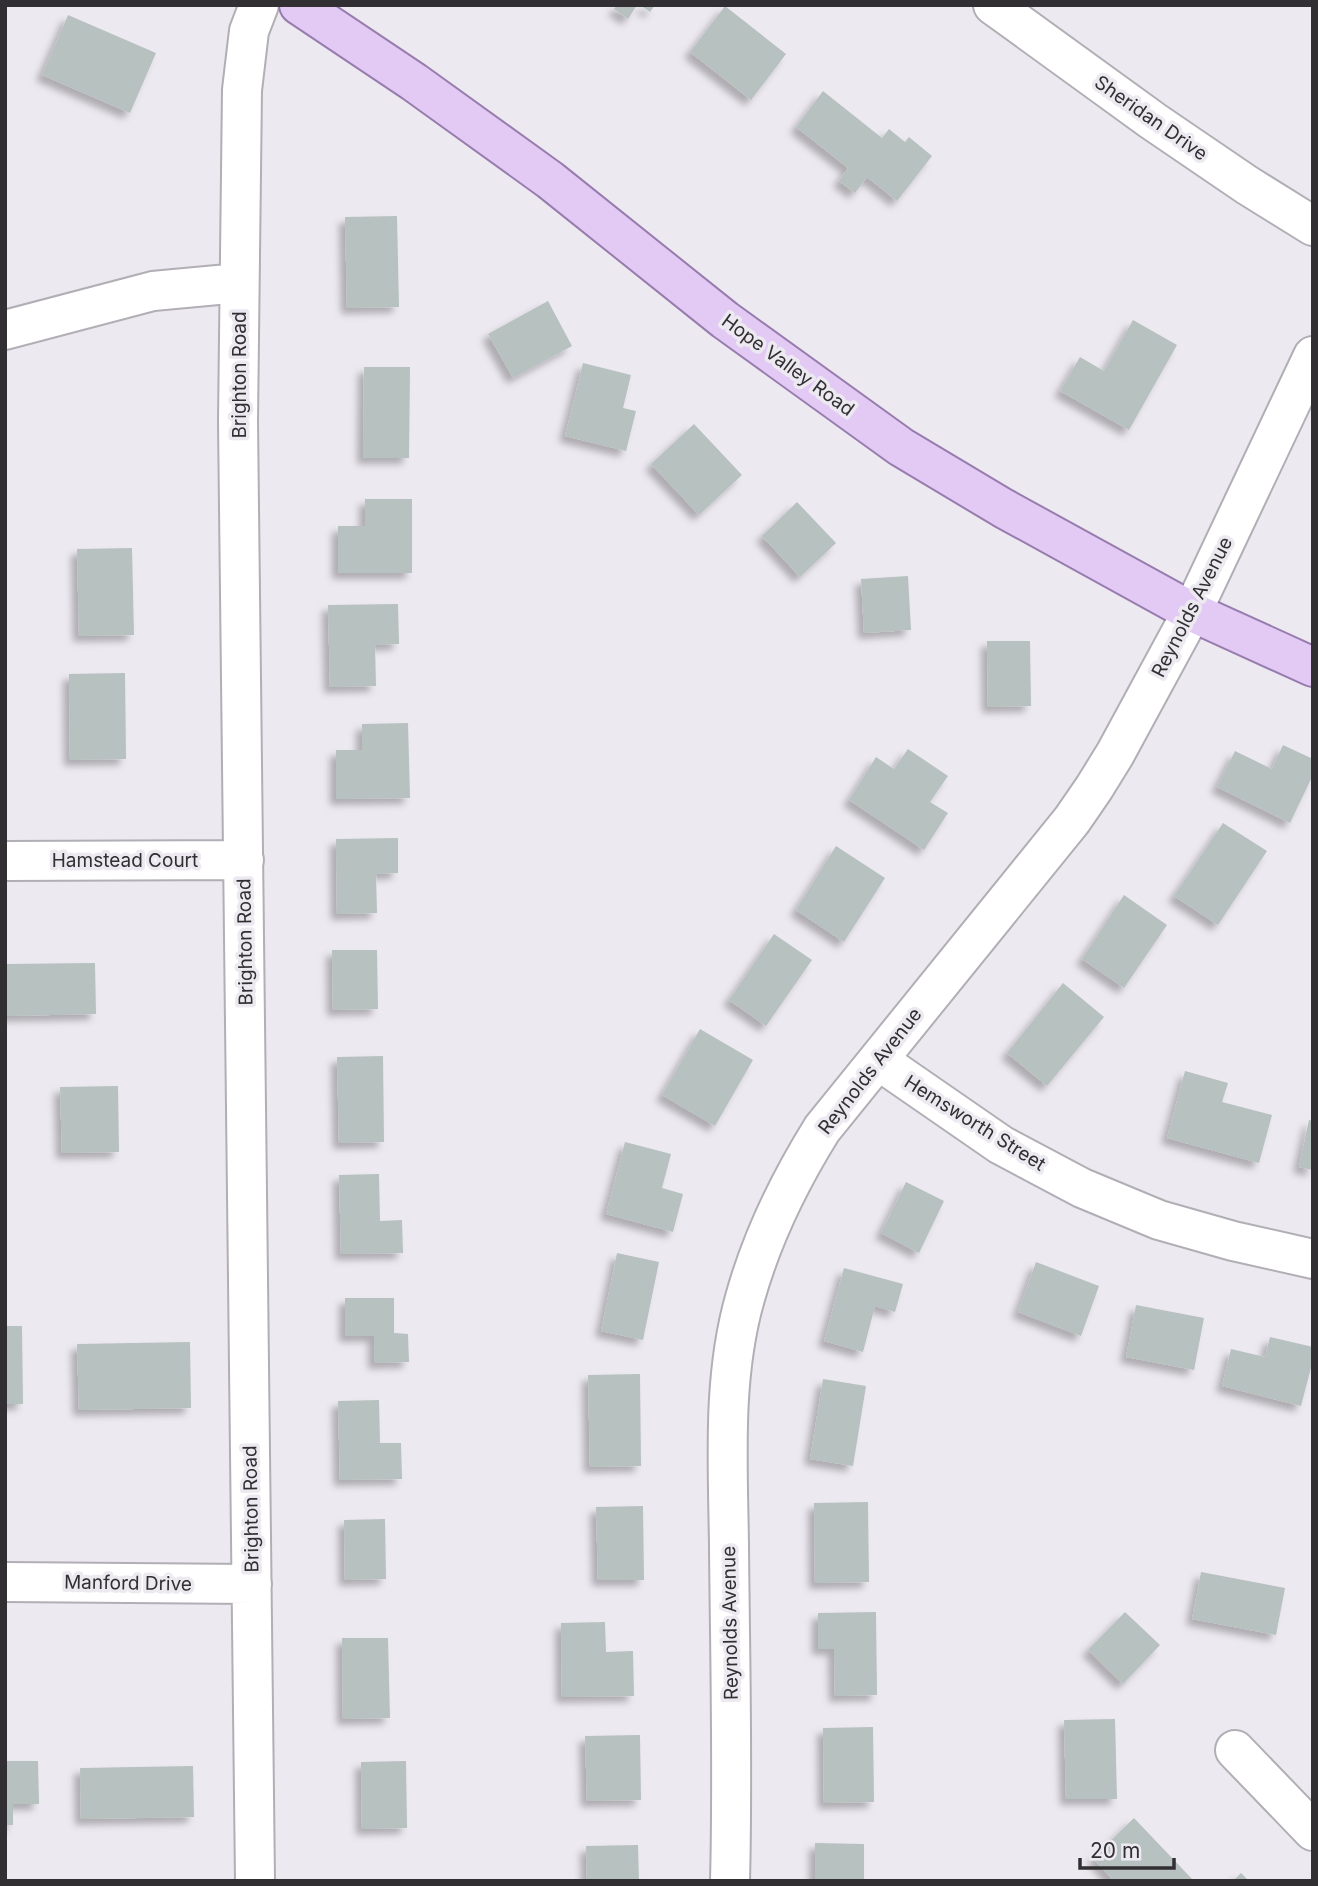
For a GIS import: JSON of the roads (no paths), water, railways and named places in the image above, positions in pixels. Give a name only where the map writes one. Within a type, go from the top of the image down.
[{"type":"main road","name":"Hope Valley Road","points":[[299,5],[414,82],[539,172],[725,320],[901,447],[1003,508],[1192,612],[1313,667]]},
{"type":"street","name":"Brighton Road","points":[[255,1881],[238,421],[242,90],[248,31],[259,5]]},
{"type":"street","name":"Sheridan Drive","points":[[993,5],[1153,121],[1313,226]]},
{"type":"street","points":[[5,330],[153,291],[239,283]]},
{"type":"street","name":"Reynolds Avenue","points":[[730,1881],[732,1806],[727,1423],[732,1359],[744,1299],[763,1242],[792,1178],[822,1129],[1072,820],[1115,754],[1192,612],[1313,356]]},
{"type":"street","name":"Hamstead Court","points":[[5,860],[244,860]]},
{"type":"street","name":"Hemsworth Street","points":[[878,1060],[1001,1145],[1082,1188],[1159,1220],[1233,1241],[1313,1259]]},
{"type":"street","name":"Manford Drive","points":[[5,1582],[252,1584]]},
{"type":"street","points":[[1235,1750],[1313,1831]]}]
